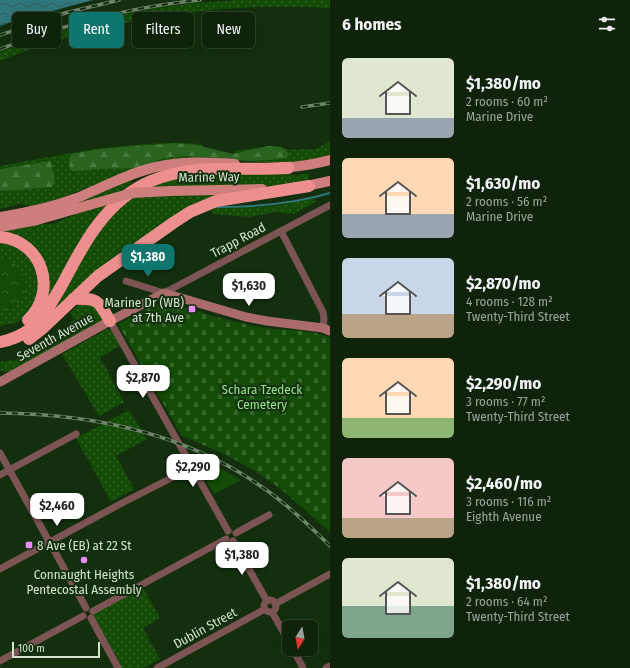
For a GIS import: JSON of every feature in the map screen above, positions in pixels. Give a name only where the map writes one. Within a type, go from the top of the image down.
[{"type":"highway","points":[[0,342],[15,338],[31,328],[51,303],[98,224],[121,199],[135,190],[166,176],[193,170],[261,170],[288,168]]},
{"type":"highway","points":[[0,350],[18,344],[32,337],[91,282],[124,257],[190,212],[216,201],[309,186]]},
{"type":"highway","points":[[0,237],[17,242],[32,253],[41,269],[44,284],[42,299],[35,313],[15,329],[0,334]]},
{"type":"highway","points":[[73,299],[91,299],[100,304],[110,321]]},
{"type":"main road","name":"Marine Way","points":[[0,217],[34,211],[55,205],[147,170],[178,163],[207,162],[288,168],[311,165],[330,160]]},
{"type":"main road","name":"Marine Way","points":[[0,227],[37,220],[89,204],[132,194],[170,191],[277,189],[309,186],[330,181]]},
{"type":"street","name":"Trapp Road","points":[[164,293],[330,205]]},
{"type":"street","points":[[126,281],[246,317],[326,329],[323,312],[280,231]]},
{"type":"street","name":"Seventh Avenue","points":[[0,382],[164,293]]},
{"type":"street","points":[[110,321],[228,531]]},
{"type":"street","points":[[0,475],[76,434]]},
{"type":"street","points":[[0,453],[86,608],[89,608],[118,668]]},
{"type":"street","points":[[0,569],[193,467]]},
{"type":"street","points":[[236,533],[269,515]]},
{"type":"street","points":[[228,531],[231,530],[236,533]]},
{"type":"street","points":[[226,539],[225,534],[228,531]]},
{"type":"street","points":[[233,541],[237,537],[236,533]]},
{"type":"street","points":[[226,539],[230,542],[233,541]]},
{"type":"street","points":[[83,616],[88,619],[92,614],[226,539]]},
{"type":"street","points":[[233,541],[267,601]]},
{"type":"street","points":[[275,604],[330,574]]},
{"type":"street","points":[[267,601],[272,601],[275,604]]},
{"type":"street","points":[[267,601],[264,606],[265,609],[268,612],[272,612],[282,630]]},
{"type":"street","points":[[272,612],[276,607],[275,604]]},
{"type":"street","points":[[83,616],[82,612],[86,608]]},
{"type":"street","name":"Dublin Street","points":[[157,668],[265,609]]},
{"type":"street","points":[[0,661],[83,616]]},
{"type":"street","points":[[297,656],[303,668]]},
{"type":"street","points":[[326,668],[330,666]]},
{"type":"green space","points":[[235,0],[330,0],[330,8],[273,7],[193,12],[134,12],[194,3]]},
{"type":"green space","points":[[132,12],[132,22],[124,24],[124,14]]},
{"type":"green space","points":[[69,28],[69,37],[61,39],[61,31]]},
{"type":"green space","points":[[12,48],[35,48],[0,61],[0,52]]},
{"type":"green space","points":[[330,141],[330,155],[298,162],[281,163],[196,158],[87,188],[32,206],[19,204],[0,209],[0,166],[75,152],[151,144],[202,144],[202,147],[233,154],[235,153],[234,151],[269,146],[281,147],[288,150],[314,150]]},
{"type":"green space","points":[[175,143],[196,145],[233,154],[269,146],[281,147],[290,155],[282,159],[251,161],[188,156],[164,158],[138,168],[70,170],[69,158],[72,154],[101,149]]},
{"type":"green space","points":[[51,161],[55,183],[52,187],[0,191],[0,169]]},
{"type":"green space","points":[[262,173],[297,175],[309,173],[309,180],[289,184],[265,186],[223,195],[46,320],[98,229],[135,194],[178,176]]},
{"type":"green space","points":[[130,179],[132,180],[132,183],[124,190],[46,303],[46,266],[0,231],[39,224],[53,224],[85,210],[0,223],[0,220]]},
{"type":"green space","points":[[313,198],[315,202],[294,214],[275,212],[250,217],[213,214],[209,208],[276,206]]},
{"type":"green space","points":[[0,242],[24,251],[36,268],[40,286],[29,313],[15,324],[7,324],[0,327],[0,311],[7,310],[0,267]]},
{"type":"green space","points":[[0,254],[15,263],[21,270],[27,285],[26,293],[22,300],[13,308],[0,311]]},
{"type":"green space","name":"Schara Tzedeck Cemetery","points":[[164,301],[212,316],[248,325],[295,330],[330,338],[330,532],[282,490],[255,471],[228,456],[181,435],[118,324]]},
{"type":"green space","points":[[79,304],[93,304],[104,320],[8,373],[0,370],[0,362],[15,360],[59,334],[74,319],[70,313]]},
{"type":"green space","points":[[107,329],[111,330],[120,346],[100,357],[124,402],[99,416],[62,354]]},
{"type":"green space","points":[[129,410],[147,439],[116,456],[134,489],[111,502],[76,438]]},
{"type":"green space","points":[[192,456],[203,459],[241,480],[214,494]]},
{"type":"green space","points":[[142,586],[160,618],[143,628],[160,659],[143,668],[121,668],[91,614]]},
{"type":"water","points":[[0,0],[93,0],[49,12],[12,12],[12,22],[0,26]]},
{"type":"waterway","points":[[215,207],[273,204],[302,200],[330,193]]},
{"type":"railway","points":[[0,35],[65,13],[119,0]]},
{"type":"railway","points":[[0,49],[74,24],[98,18],[149,7],[200,0]]},
{"type":"railway","points":[[302,107],[330,103]]},
{"type":"railway","points":[[0,413],[68,417],[136,430],[169,440],[232,468],[262,487],[298,515],[330,546]]},
{"type":"place","name":"Marine Dr (WB) at 7th Ave","points":[[192,309]]},
{"type":"place","name":"8 Ave (EB) at 22 St","points":[[29,545]]},
{"type":"place","name":"Connaught Heights Pentecostal Assembly","points":[[84,560]]}]
